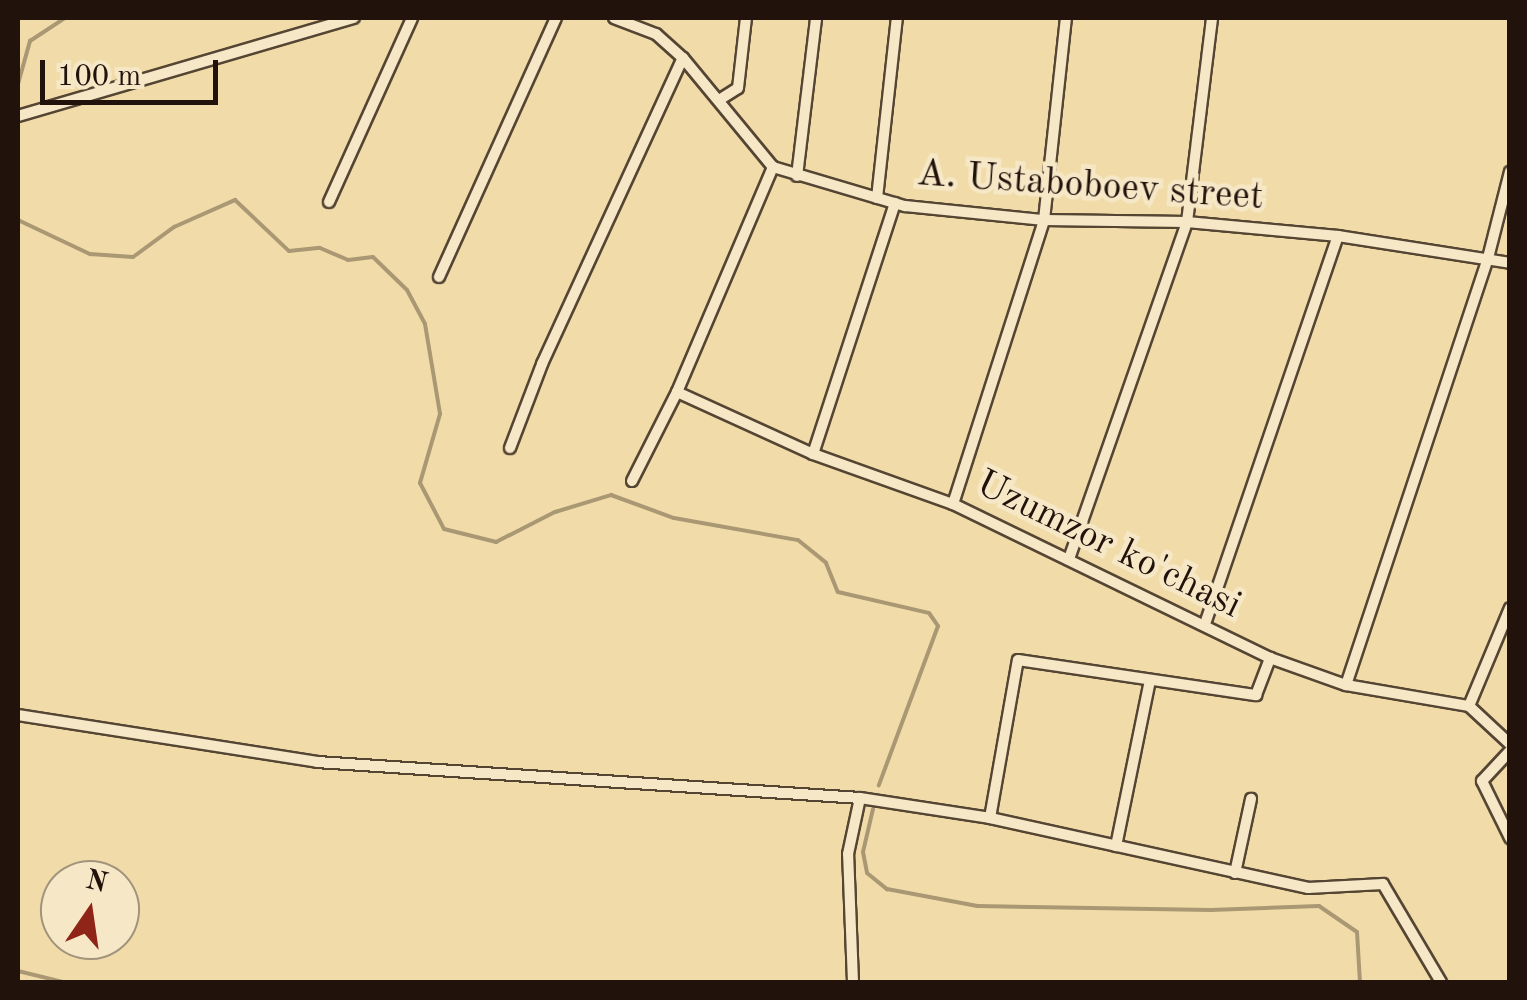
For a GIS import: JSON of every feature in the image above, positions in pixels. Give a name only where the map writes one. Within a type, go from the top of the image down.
[{"type":"street","points":[[18,116],[354,18]]},
{"type":"street","points":[[329,202],[412,18]]},
{"type":"street","points":[[439,278],[556,18]]},
{"type":"street","points":[[614,18],[656,34],[683,58],[773,167],[676,392],[632,481]]},
{"type":"street","points":[[719,100],[738,88],[746,18]]},
{"type":"street","points":[[797,176],[816,18]]},
{"type":"street","points":[[878,198],[897,18]]},
{"type":"street","points":[[953,504],[1044,220],[1066,18]]},
{"type":"street","points":[[1069,559],[1187,222],[1212,18]]},
{"type":"street","points":[[510,448],[542,364],[683,58]]},
{"type":"street","name":"A. Ustaboboev street","points":[[773,167],[895,203],[1044,220],[1187,222],[1338,236],[1510,263]]},
{"type":"street","points":[[1346,685],[1488,258],[1510,172]]},
{"type":"street","points":[[812,454],[895,203]]},
{"type":"street","points":[[1205,624],[1338,236]]},
{"type":"street","name":"Uzumzor ko'chasi","points":[[676,392],[812,454],[953,504],[1270,658],[1346,685],[1469,706]]},
{"type":"street","points":[[1510,608],[1469,706],[1510,748],[1482,781],[1510,838]]},
{"type":"street","points":[[990,818],[1018,660],[1256,695],[1270,658]]},
{"type":"street","points":[[1116,846],[1150,680]]},
{"type":"street","points":[[18,716],[317,762],[860,798],[990,818],[1308,888],[1384,884],[1441,982]]},
{"type":"street","points":[[853,982],[848,854],[860,798]]},
{"type":"street","points":[[1236,872],[1251,799]]},
{"type":"waterway","points":[[18,84],[30,41],[65,18]]},
{"type":"waterway","points":[[18,220],[90,254],[133,257],[174,227],[235,200],[289,251],[320,248],[348,260],[373,257],[407,290],[425,324],[440,414],[420,483],[444,529],[496,542],[555,512],[611,495],[674,518],[798,540],[826,563],[838,592],[929,613],[938,626],[879,785]]},
{"type":"waterway","points":[[873,809],[863,852],[867,873],[887,889],[977,906],[1211,910],[1319,906],[1357,932],[1360,982]]},
{"type":"waterway","points":[[18,971],[63,982]]}]
